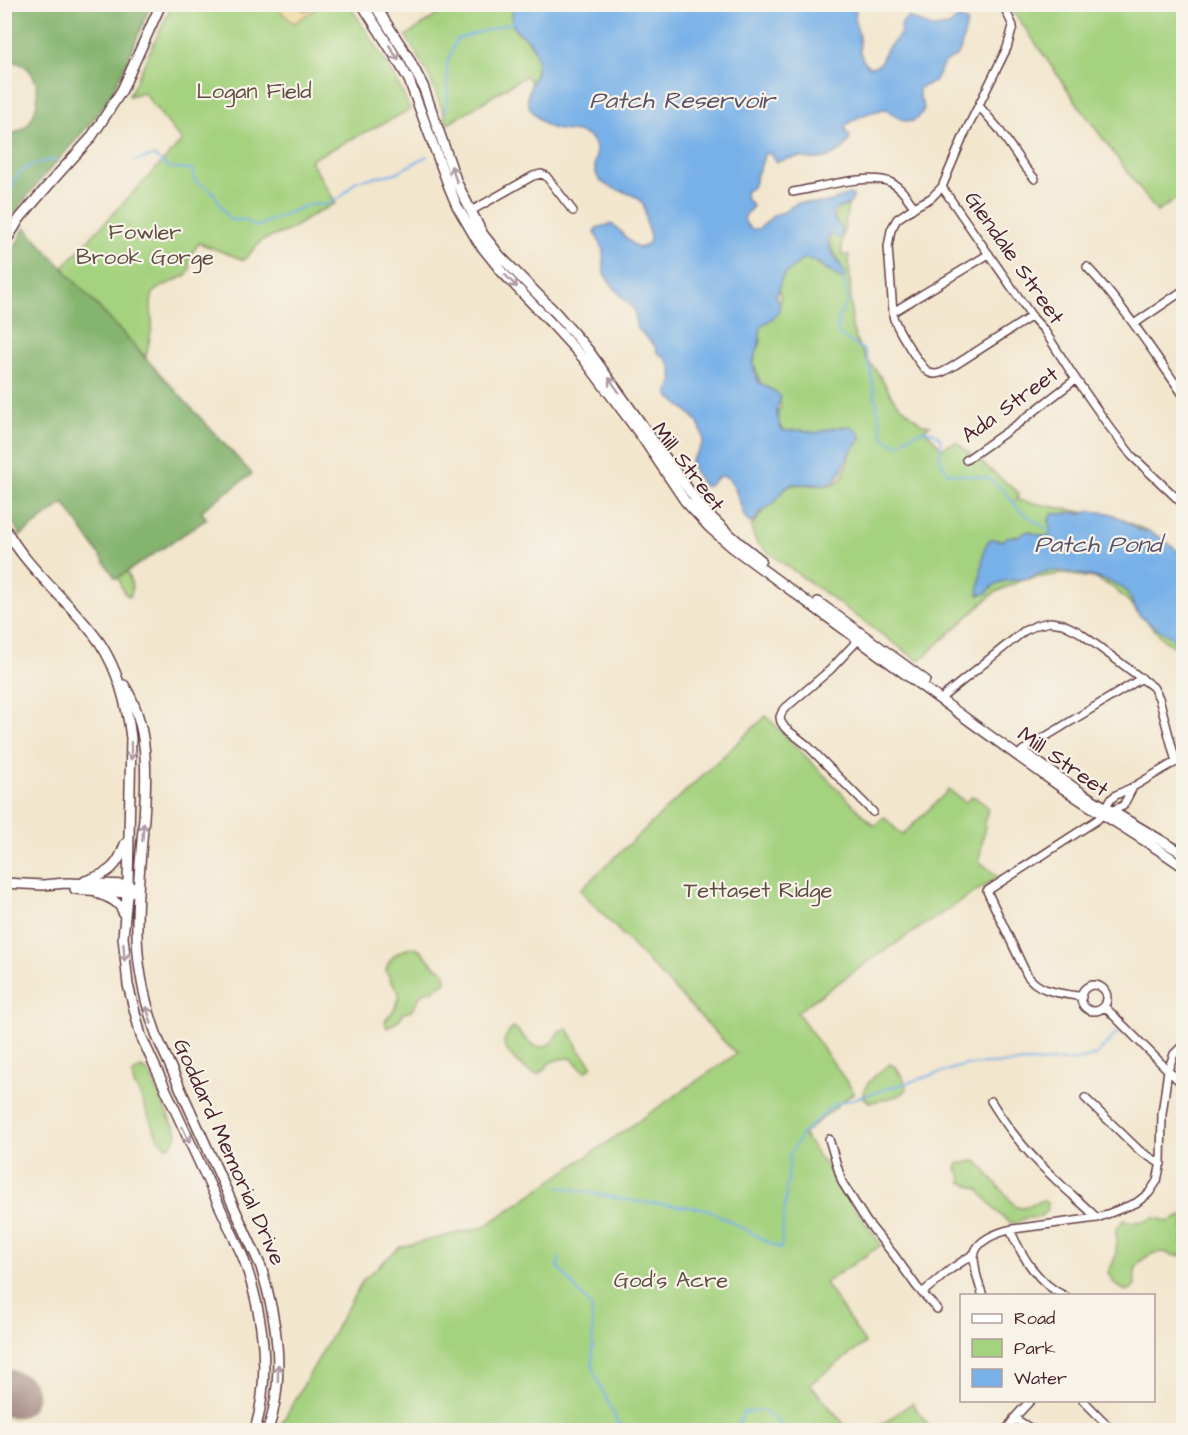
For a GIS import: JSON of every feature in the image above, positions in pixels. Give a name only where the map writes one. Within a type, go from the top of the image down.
[{"type":"main road","points":[[4,244],[20,218],[90,139],[102,122],[122,90],[161,4]]},
{"type":"main road","name":"Mill Street","points":[[362,4],[409,80],[457,206],[478,242],[502,272],[583,358],[670,472],[725,532],[1022,751],[1184,867]]},
{"type":"main road","name":"Mill Street","points":[[374,4],[420,79],[457,183],[482,233],[492,248],[590,351],[670,472],[685,501],[732,547],[1048,778],[1184,854]]},
{"type":"main road","points":[[4,526],[25,559],[99,642],[116,673],[129,719],[131,738],[129,818],[124,848],[116,864],[100,876],[84,881],[43,885]]},
{"type":"main road","name":"Goddard Memorial Drive","points":[[116,673],[128,691],[145,743],[146,786],[137,925],[139,963],[149,1015],[261,1267],[270,1294],[278,1364],[277,1395],[268,1431]]},
{"type":"main road","name":"Goddard Memorial Drive","points":[[129,818],[123,937],[128,985],[141,1036],[243,1257],[254,1290],[262,1328],[264,1365],[261,1406],[255,1431]]},
{"type":"main road","points":[[4,883],[86,890],[127,889]]},
{"type":"main road","points":[[66,883],[138,890]]},
{"type":"main road","points":[[86,890],[115,901],[123,911],[124,919]]},
{"type":"street","name":"Glendale Street","points":[[1002,4],[1013,26],[1012,33],[942,186],[1108,425],[1132,456],[1184,505]]},
{"type":"street","points":[[979,106],[1035,179]]},
{"type":"street","points":[[471,211],[533,176],[541,174],[546,176],[573,211]]},
{"type":"street","points":[[793,192],[857,180],[878,179],[891,182],[899,188],[914,207]]},
{"type":"street","points":[[942,186],[931,198],[897,219],[891,230],[888,247],[894,320],[924,369],[937,374],[952,367],[1032,316]]},
{"type":"street","points":[[893,312],[989,254]]},
{"type":"street","points":[[1087,267],[1134,324],[1184,396]]},
{"type":"street","points":[[1134,324],[1184,290]]},
{"type":"street","name":"Ada Street","points":[[966,460],[1076,379]]},
{"type":"street","points":[[945,694],[1024,632],[1046,622],[1063,624],[1079,632],[1142,678],[1159,698],[1180,760],[1116,795],[1097,820],[987,891],[1033,983],[1043,989],[1082,997]]},
{"type":"street","points":[[859,639],[830,670],[783,710],[780,717],[786,728],[807,745],[873,812]]},
{"type":"street","points":[[1022,751],[1142,678]]},
{"type":"street","points":[[1106,811],[1124,806],[1133,787]]},
{"type":"street","points":[[1098,986],[1106,993],[1106,1002],[1104,1006],[1090,1010],[1085,1006],[1082,997],[1087,987],[1098,986]]},
{"type":"street","points":[[1104,1006],[1184,1086]]},
{"type":"street","points":[[922,1293],[975,1253],[988,1238],[1010,1230],[1097,1218],[1136,1203],[1149,1193],[1157,1181],[1161,1164],[1162,1114],[1168,1070],[1174,1054],[1184,1044]]},
{"type":"street","points":[[1085,1098],[1140,1151],[1161,1164]]},
{"type":"street","points":[[991,1101],[1028,1151],[1052,1177],[1097,1218]]},
{"type":"street","points":[[829,1139],[842,1182],[867,1222],[937,1309]]},
{"type":"street","points":[[1010,1230],[1032,1269],[1049,1286],[1062,1294]]},
{"type":"street","points":[[975,1253],[974,1260],[982,1294]]},
{"type":"street","points":[[1006,1431],[1014,1418],[1030,1402]]},
{"type":"street","points":[[1084,1402],[1112,1431]]},
{"type":"street","points":[[1014,1418],[1033,1431]]},
{"type":"green space","points":[[5,4],[151,5],[124,69],[104,105],[33,188],[5,228],[5,136],[27,126],[34,114],[37,93],[32,73],[16,63],[5,62]]},
{"type":"green space","points":[[172,5],[349,5],[390,69],[410,110],[310,160],[336,203],[290,230],[261,241],[244,260],[199,243],[189,257],[190,269],[187,275],[153,293],[152,327],[146,357],[85,293],[127,572],[132,584],[130,597],[123,590],[117,573],[67,272],[63,267],[182,141],[143,92],[129,96]]},
{"type":"green space","points":[[422,5],[515,5],[515,30],[529,41],[536,53],[536,67],[531,84],[525,76],[448,124],[429,76],[406,36],[437,15]]},
{"type":"green space","points":[[1009,5],[1183,5],[1183,194],[1157,212]]},
{"type":"green space","points":[[848,205],[842,255],[849,255],[852,327],[867,360],[895,401],[922,424],[930,425],[925,429],[941,448],[956,442],[1019,493],[1017,500],[1109,517],[1112,515],[1148,531],[1183,559],[1183,661],[1176,647],[1165,641],[1112,587],[1094,578],[1062,574],[1022,580],[994,593],[919,661],[756,542],[751,527],[779,494],[790,486],[802,484],[822,486],[840,480],[850,454],[861,439],[858,433],[843,426],[820,433],[787,433],[780,426],[777,414],[781,407],[779,400],[760,382],[754,364],[761,342],[759,328],[780,304],[780,281],[796,262],[810,258],[825,270],[831,270],[842,280],[845,278],[831,248],[830,237],[839,208]]},
{"type":"green space","points":[[25,227],[252,474],[201,511],[207,519],[116,579],[64,503],[20,536],[5,505],[5,266]]},
{"type":"green space","name":"God's Acre","points":[[766,716],[874,826],[884,817],[902,835],[949,790],[965,802],[973,796],[988,807],[979,861],[998,877],[875,957],[797,1012],[854,1092],[803,1134],[881,1245],[825,1283],[865,1343],[810,1384],[849,1430],[278,1430],[363,1280],[400,1247],[484,1227],[736,1054],[580,890]]},
{"type":"green space","points":[[412,947],[421,950],[434,966],[442,969],[446,982],[424,993],[414,1008],[404,1013],[398,1021],[387,1028],[385,1021],[394,1010],[399,992],[386,970],[395,955]]},
{"type":"green space","points":[[513,1028],[531,1044],[541,1047],[552,1042],[560,1030],[567,1029],[592,1066],[585,1072],[571,1058],[556,1060],[538,1074],[529,1071],[505,1048],[506,1037]]},
{"type":"green space","points":[[890,1064],[897,1068],[907,1089],[897,1096],[869,1102],[863,1094],[867,1085]]},
{"type":"green space","points":[[141,1068],[151,1077],[176,1129],[177,1134],[171,1145],[166,1146],[161,1142],[134,1085],[132,1074]]},
{"type":"green space","points":[[978,1162],[1016,1207],[1023,1208],[1043,1200],[1047,1203],[1048,1211],[1038,1218],[1009,1222],[996,1211],[978,1189],[961,1182],[962,1177],[957,1169],[958,1164]]},
{"type":"green space","points":[[1183,1215],[1183,1256],[1162,1252],[1152,1254],[1139,1263],[1135,1273],[1135,1286],[1128,1291],[1115,1284],[1108,1272],[1116,1252],[1116,1229],[1124,1220],[1135,1222],[1157,1218],[1169,1222]]},
{"type":"green space","points":[[912,1403],[932,1430],[874,1430]]},
{"type":"sand","points":[[278,5],[299,5],[302,10],[306,11],[317,5],[325,5],[294,23],[283,14]]},
{"type":"water","name":"Patch Reservoir","points":[[513,4],[856,5],[855,22],[859,35],[860,52],[863,60],[871,67],[881,62],[885,51],[900,35],[902,23],[908,17],[934,28],[949,26],[958,18],[967,23],[957,56],[944,63],[934,82],[919,88],[924,108],[916,119],[902,120],[886,109],[864,115],[846,126],[845,131],[850,136],[845,147],[822,158],[797,157],[776,162],[771,154],[766,153],[753,186],[745,193],[747,200],[753,206],[744,219],[747,225],[754,229],[758,229],[774,215],[798,203],[825,203],[848,194],[853,195],[850,204],[836,209],[832,214],[842,229],[842,235],[839,238],[829,236],[827,240],[845,275],[839,278],[821,265],[807,259],[802,259],[785,274],[776,295],[779,301],[779,311],[761,326],[759,345],[753,362],[759,383],[780,396],[777,413],[780,428],[784,431],[801,430],[817,433],[849,426],[861,435],[834,482],[792,484],[786,487],[773,504],[760,512],[755,521],[750,523],[745,517],[733,485],[725,476],[719,477],[706,487],[702,485],[690,463],[702,444],[702,432],[691,414],[669,396],[673,380],[671,367],[636,327],[635,311],[604,274],[603,249],[595,233],[596,228],[611,224],[635,246],[640,248],[648,244],[650,236],[643,205],[640,200],[630,194],[608,186],[599,179],[595,168],[596,147],[589,137],[578,132],[547,126],[530,108],[529,93],[537,62],[530,42],[513,27]]},
{"type":"water","name":"Patch Pond","points":[[1091,511],[1109,513],[1139,530],[1148,531],[1178,551],[1183,558],[1183,651],[1171,637],[1140,616],[1123,588],[1099,578],[1047,571],[1028,578],[999,583],[987,593],[978,595],[984,549],[989,540],[1002,541],[1007,537],[1019,536],[1028,531],[1046,536],[1051,533],[1049,520],[1052,513],[1081,514]]},
{"type":"waterway","points":[[445,112],[448,98],[447,63],[457,39],[514,22]]},
{"type":"waterway","points":[[134,161],[154,156],[170,168],[192,169],[195,181],[212,191],[230,220],[246,220],[255,227],[310,204],[326,205],[342,196],[356,181],[396,173],[427,156]]},
{"type":"waterway","points":[[4,196],[12,188],[17,176],[25,169],[57,159]]},
{"type":"waterway","points":[[843,275],[848,300],[839,317],[837,333],[865,351],[883,438],[898,445],[919,432],[930,431],[936,434],[941,439],[940,460],[948,473],[988,478],[1006,493],[1019,510],[1054,534]]},
{"type":"waterway","points":[[559,1187],[633,1201],[707,1209],[781,1249],[790,1154],[802,1134],[833,1105],[966,1065],[1078,1060],[1097,1055],[1116,1033],[1127,1032]]},
{"type":"waterway","points":[[560,1257],[558,1267],[591,1307],[592,1365],[617,1421],[627,1430]]},
{"type":"waterway","points":[[736,1430],[744,1412],[764,1411],[787,1430]]},
{"type":"waterway","points":[[957,1430],[965,1428],[972,1430]]},
{"type":"runway","points":[[4,1391],[15,1395]]},
{"type":"park label","name":"Logan Field","points":[[254,91]]},
{"type":"park label","name":"Fowler Brook Gorge","points":[[145,244]]},
{"type":"park label","name":"Tettaset Ridge","points":[[758,890]]}]
